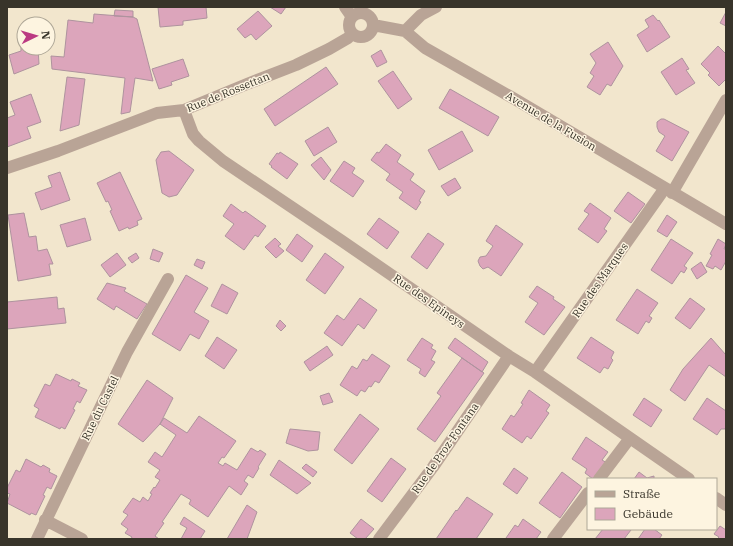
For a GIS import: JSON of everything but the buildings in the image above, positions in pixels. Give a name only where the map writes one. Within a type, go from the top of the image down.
[{"type":"street","points":[[345,7],[352,17],[349,26],[352,33],[358,36],[365,36],[371,32],[373,25]]},
{"type":"street","points":[[405,32],[421,15],[436,7]]},
{"type":"street","name":"Avenue de la Fusion","points":[[352,17],[358,13],[364,14],[372,19],[373,25],[405,32],[425,48],[513,98],[726,224]]},
{"type":"street","name":"Rue de Rossettan","points":[[7,168],[157,113],[184,110],[296,65],[329,49],[348,38],[352,33]]},
{"type":"street","name":"Rue des Marques","points":[[535,372],[668,190],[726,100]]},
{"type":"street","name":"Rue des Epineys","points":[[184,110],[193,134],[222,161],[342,241],[509,356],[535,372],[688,478]]},
{"type":"street","name":"Rue du Castel","points":[[37,539],[127,352],[168,279]]},
{"type":"street","name":"Rue de Proz-Fontana","points":[[379,539],[433,467],[509,356]]},
{"type":"street","points":[[600,478],[630,438]]},
{"type":"street","points":[[553,539],[587,494]]},
{"type":"street","points":[[717,499],[726,505]]},
{"type":"street","points":[[45,520],[82,539]]}]
